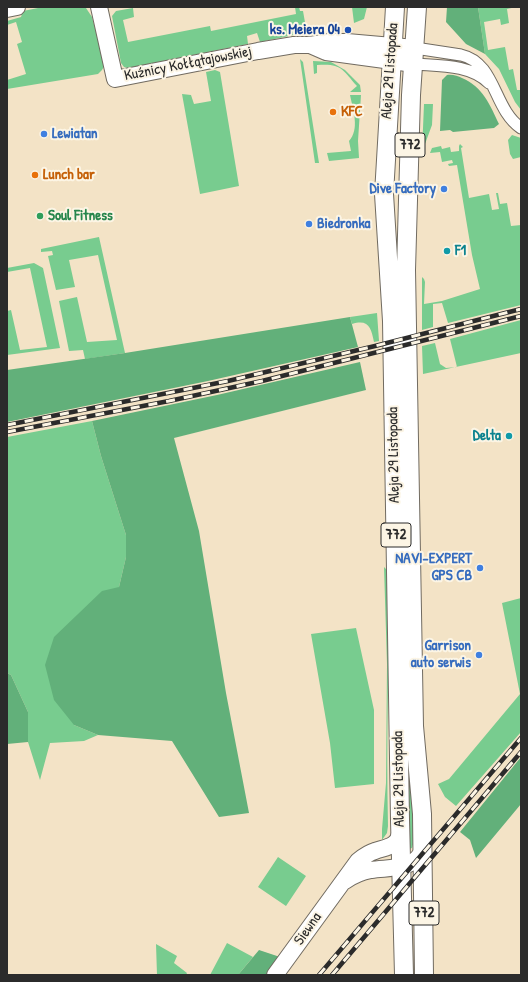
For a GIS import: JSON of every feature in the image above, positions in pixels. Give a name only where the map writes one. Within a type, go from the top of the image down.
[{"type":"main road","name":"Aleja 29 Listopada","points":[[395,7],[384,178],[384,204],[392,321],[405,851],[404,975]]},
{"type":"main road","name":"Aleja 29 Listopada","points":[[405,851],[422,814],[414,726],[407,360],[407,227],[417,7]]},
{"type":"main road","name":"Aleja 29 Listopada","points":[[405,851],[423,880],[424,975]]},
{"type":"street","points":[[7,9],[16,7]]},
{"type":"street","name":"Kuźnicy Kołłątajowskiej","points":[[99,7],[115,79],[278,47],[310,45],[326,52],[392,53],[414,56]]},
{"type":"street","points":[[414,56],[460,55],[472,59],[483,69],[508,116],[521,128]]},
{"type":"street","points":[[414,56],[471,72],[484,78],[492,86]]},
{"type":"street","name":"Siewna","points":[[342,883],[405,851]]},
{"type":"street","name":"Siewna","points":[[275,975],[354,866],[363,857],[372,852],[405,851]]},
{"type":"green space","points":[[43,7],[86,8],[92,17],[105,65],[98,74],[7,89],[7,80],[26,74],[17,44],[22,42],[16,22],[7,25],[7,21],[21,17],[23,11]]},
{"type":"green space","points":[[295,7],[299,7],[300,11],[303,11],[306,28],[303,33],[260,42],[257,33],[247,36],[248,44],[128,68],[124,67],[121,63],[112,16],[116,11],[133,8],[134,17],[123,20],[128,42],[210,26],[211,31],[296,14]]},
{"type":"green space","points":[[352,7],[367,7],[364,19],[354,23]]},
{"type":"green space","points":[[447,7],[478,7],[485,54],[466,44],[446,22]]},
{"type":"green space","points":[[478,7],[516,7],[507,9],[509,23],[501,25],[500,19],[484,22],[488,50],[505,47],[509,70],[513,69],[517,90],[521,90],[521,110],[515,102],[499,69],[485,54]]},
{"type":"green space","points":[[300,59],[303,62],[319,163],[315,163]]},
{"type":"green space","points":[[313,61],[331,62],[345,70],[360,85],[361,92],[350,92],[357,86],[344,71],[336,66],[317,65],[317,73],[314,74]]},
{"type":"green space","points":[[215,70],[220,72],[239,186],[200,194],[182,94],[191,95],[194,104],[211,101],[206,72]]},
{"type":"green space","points":[[447,75],[459,77],[475,86],[485,97],[499,124],[494,128],[453,132],[450,130],[440,131],[442,80]]},
{"type":"green space","points":[[350,95],[361,95],[358,141],[359,158],[329,161],[327,153],[351,151],[349,141],[354,131],[355,119]]},
{"type":"green space","points":[[424,104],[433,104],[432,125],[422,152]]},
{"type":"green space","points":[[512,135],[521,138],[521,157],[513,159],[510,154],[508,140]]},
{"type":"green space","points":[[460,144],[463,147],[461,148],[469,198],[489,194],[492,210],[499,209],[496,193],[498,193],[500,204],[507,203],[511,226],[521,225],[521,305],[448,323],[442,303],[433,304],[433,327],[422,330],[422,277],[425,282],[424,304],[442,301],[480,289],[472,255],[457,165],[449,166],[448,164],[453,163],[452,160],[442,162],[440,152],[430,153],[432,148],[441,146],[442,149],[450,147],[451,152],[459,151]]},
{"type":"green space","points":[[99,237],[125,353],[85,359],[83,350],[69,351],[59,301],[77,297],[87,342],[117,340],[98,255],[69,260],[75,287],[56,290],[48,256],[53,255],[52,251],[41,252],[41,249]]},
{"type":"green space","points":[[34,263],[43,268],[60,348],[7,355],[7,311],[11,310],[20,350],[47,347],[30,268],[7,272],[7,268]]},
{"type":"green space","points":[[377,313],[379,341],[374,342],[372,333],[368,326],[362,323],[352,324],[350,317]]},
{"type":"green space","points":[[350,317],[358,347],[208,381],[7,422],[7,370],[125,353]]},
{"type":"green space","points":[[521,320],[521,353],[457,367],[450,339]]},
{"type":"green space","points":[[435,343],[440,364],[446,368],[455,367],[423,374],[422,346]]},
{"type":"green space","points":[[360,362],[366,390],[174,438],[199,531],[226,693],[249,813],[219,817],[172,741],[98,735],[74,725],[54,700],[45,665],[54,637],[102,591],[119,587],[126,557],[126,535],[101,456],[92,421],[217,395]]},
{"type":"green space","points":[[92,421],[101,456],[126,535],[126,557],[119,587],[74,725],[98,735],[84,741],[50,743],[40,780],[28,742],[28,712],[11,675],[7,673],[7,437]]},
{"type":"green space","points":[[384,567],[389,572],[387,762],[388,826],[387,833],[382,840],[386,783],[387,664]]},
{"type":"green space","points":[[521,598],[521,732],[456,806],[445,797],[438,784],[449,779],[520,694],[502,603]]},
{"type":"green space","points":[[356,628],[374,710],[374,784],[335,788],[330,743],[311,634]]},
{"type":"green space","points":[[7,673],[11,675],[28,712],[28,742],[7,744]]},
{"type":"green space","points":[[406,735],[416,808],[415,837],[412,848],[409,849]]},
{"type":"green space","points":[[521,757],[521,804],[476,858],[470,840],[460,832]]},
{"type":"green space","points":[[278,857],[306,876],[286,906],[258,887]]},
{"type":"green space","points":[[227,943],[253,957],[238,975],[210,975]]},
{"type":"green space","points":[[156,944],[177,956],[174,963],[187,973],[186,975],[157,975]]},
{"type":"green space","points":[[259,950],[280,957],[267,975],[238,975]]},
{"type":"railway","points":[[7,425],[228,381],[521,309]]},
{"type":"railway","points":[[7,432],[169,401],[262,381],[521,316]]},
{"type":"railway","points":[[319,975],[521,738]]},
{"type":"railway","points":[[332,975],[521,752]]},
{"type":"place","name":"ks. Meiera 04","points":[[348,30]]},
{"type":"place","name":"KFC","points":[[333,112]]},
{"type":"place","name":"Lewiatan","points":[[44,134]]},
{"type":"place","name":"Lunch bar","points":[[35,175]]},
{"type":"place","name":"Dive Factory","points":[[444,189]]},
{"type":"place","name":"Soul Fitness","points":[[40,216]]},
{"type":"place","name":"Biedronka","points":[[309,224]]},
{"type":"place","name":"F1","points":[[447,251]]},
{"type":"place","name":"Delta","points":[[509,436]]},
{"type":"place","name":"NAVI-EXPERT GPS CB","points":[[480,568]]},
{"type":"place","name":"Garrison auto serwis","points":[[479,655]]}]
